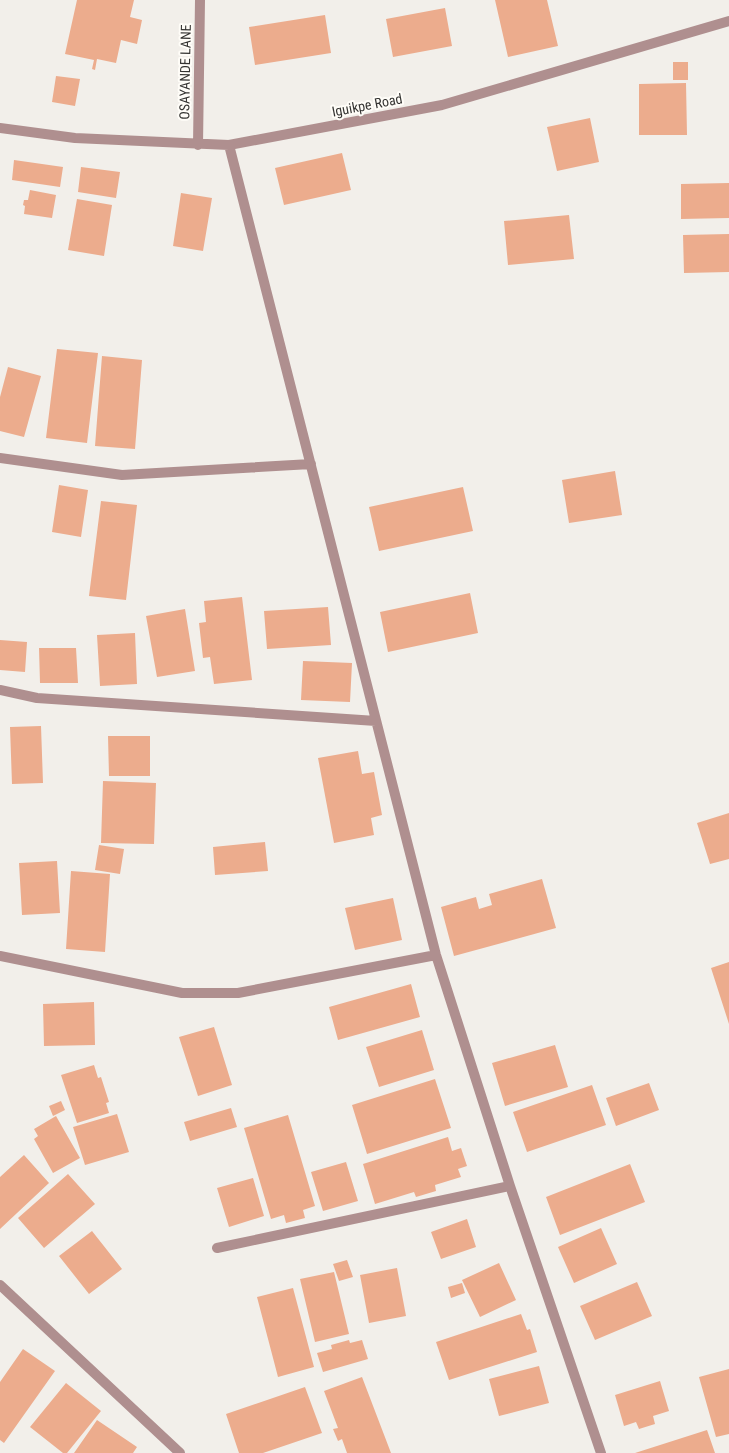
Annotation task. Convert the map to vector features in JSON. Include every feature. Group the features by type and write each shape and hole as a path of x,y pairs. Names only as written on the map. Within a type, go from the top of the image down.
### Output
{"street":[{"name":"OSAYANDE LANE","path":"198,145 200,0"},
{"name":"Iguikpe Road","path":"0,128 76,138 229,146 442,105 729,21"},
{"path":"229,146 436,955 510,1186 601,1453"},
{"path":"0,458 122,475 311,464"},
{"path":"0,690 37,698 376,721"},
{"path":"0,956 182,993 238,993 436,955"},
{"path":"217,1248 510,1186"},
{"path":"0,1285 180,1453"}],"building":[{"path":"77,0 134,0 130,17 142,20 137,44 121,40 116,63 97,59 95,70 92,69 94,60 65,54"},
{"path":"495,0 547,0 558,46 508,57"},
{"path":"445,8 452,46 393,57 386,19"},
{"path":"325,15 331,53 255,65 249,27"},
{"path":"673,62 688,62 688,80 673,80"},
{"path":"56,76 80,79 75,106 52,102"},
{"path":"686,83 687,135 639,135 639,84"},
{"path":"590,118 599,162 557,171 547,127"},
{"path":"342,153 351,190 284,205 275,168"},
{"path":"14,160 63,167 60,187 12,180"},
{"path":"81,167 120,172 116,198 78,192"},
{"path":"729,183 729,218 681,219 681,184"},
{"path":"30,190 56,195 52,218 24,214 24,200 28,200"},
{"path":"181,193 212,198 203,251 173,246"},
{"path":"77,199 112,205 104,256 68,250"},
{"path":"569,215 574,259 508,265 504,221"},
{"path":"729,234 729,272 684,273 683,235"},
{"path":"57,349 98,353 87,443 46,438"},
{"path":"102,356 142,360 135,449 95,446"},
{"path":"8,367 41,376 24,437 0,431 0,397"},
{"path":"615,471 622,515 569,523 562,480"},
{"path":"59,485 88,490 81,537 52,532"},
{"path":"463,487 473,531 379,551 369,507"},
{"path":"101,501 137,505 126,600 89,596"},
{"path":"470,593 478,633 388,652 380,612"},
{"path":"242,597 252,680 214,684 210,657 203,658 199,623 206,622 204,601"},
{"path":"328,607 331,645 267,649 264,611"},
{"path":"185,609 195,671 157,677 146,616"},
{"path":"135,633 137,684 100,686 97,635"},
{"path":"0,640 27,642 25,672 0,670"},
{"path":"39,648 76,648 78,683 40,683"},
{"path":"303,661 352,663 350,702 301,700"},
{"path":"41,726 43,783 12,784 10,727"},
{"path":"108,736 150,736 150,776 109,776"},
{"path":"358,751 362,774 374,772 382,815 371,818 374,835 334,843 318,758"},
{"path":"103,781 156,783 154,844 101,843"},
{"path":"729,813 729,859 710,864 697,823"},
{"path":"265,842 268,871 215,875 213,847"},
{"path":"99,845 124,849 120,874 95,870"},
{"path":"57,861 60,913 22,915 19,863"},
{"path":"71,871 110,874 105,952 66,949"},
{"path":"542,879 556,928 454,956 441,907 476,897 479,909 492,905 489,894"},
{"path":"393,898 402,940 355,950 345,908"},
{"path":"729,962 729,1024 711,968"},
{"path":"411,984 420,1017 338,1040 329,1007"},
{"path":"94,1002 95,1045 44,1046 43,1004"},
{"path":"214,1027 232,1085 198,1096 179,1037"},
{"path":"422,1030 434,1070 379,1087 366,1047"},
{"path":"555,1045 568,1087 505,1106 492,1063"},
{"path":"94,1065 98,1078 101,1077 109,1102 106,1103 109,1113 77,1123 61,1075"},
{"path":"435,1079 451,1128 367,1154 352,1105"},
{"path":"649,1083 659,1110 616,1126 606,1098"},
{"path":"592,1085 606,1125 527,1152 513,1112"},
{"path":"61,1101 65,1110 53,1116 49,1106"},
{"path":"231,1108 237,1127 190,1141 184,1122"},
{"path":"117,1114 129,1152 85,1165 73,1127"},
{"path":"288,1115 315,1206 303,1210 305,1218 286,1223 284,1215 271,1219 244,1128"},
{"path":"56,1116 80,1158 53,1173 34,1139 38,1136 34,1129"},
{"path":"448,1137 452,1151 461,1148 467,1166 458,1169 461,1177 435,1185 436,1191 416,1197 414,1192 375,1204 363,1164"},
{"path":"24,1155 49,1183 0,1229 0,1177"},
{"path":"346,1162 358,1201 323,1211 311,1172"},
{"path":"630,1164 645,1202 560,1235 546,1197"},
{"path":"68,1174 95,1204 44,1248 18,1218"},
{"path":"253,1178 264,1216 229,1227 217,1188"},
{"path":"467,1219 476,1247 441,1259 431,1232"},
{"path":"601,1228 617,1264 574,1283 558,1247"},
{"path":"92,1231 122,1269 89,1294 59,1256"},
{"path":"347,1260 353,1277 339,1281 333,1264"},
{"path":"499,1263 516,1300 480,1317 462,1280"},
{"path":"397,1268 406,1316 369,1323 360,1275"},
{"path":"334,1272 349,1334 315,1342 300,1279"},
{"path":"637,1282 652,1316 595,1340 580,1306"},
{"path":"462,1283 465,1293 451,1298 448,1287"},
{"path":"293,1288 314,1367 278,1377 257,1297"},
{"path":"521,1314 527,1330 530,1329 537,1352 449,1380 436,1342"},
{"path":"349,1340 350,1343 362,1340 368,1359 323,1372 317,1353 332,1349 331,1345"},
{"path":"23,1349 55,1371 4,1443 0,1440 0,1382"},
{"path":"539,1366 549,1403 499,1416 489,1379"},
{"path":"729,1369 729,1434 716,1437 699,1377"},
{"path":"362,1377 391,1453 347,1453 342,1439 338,1441 333,1429 338,1428 324,1391"},
{"path":"660,1381 669,1411 653,1416 655,1424 639,1429 636,1422 624,1426 615,1395"},
{"path":"66,1383 101,1411 67,1453 63,1453 30,1427"},
{"path":"305,1387 322,1433 263,1453 239,1453 226,1414"},
{"path":"97,1420 137,1447 133,1453 74,1453"},
{"path":"707,1430 715,1453 635,1453"}]}
